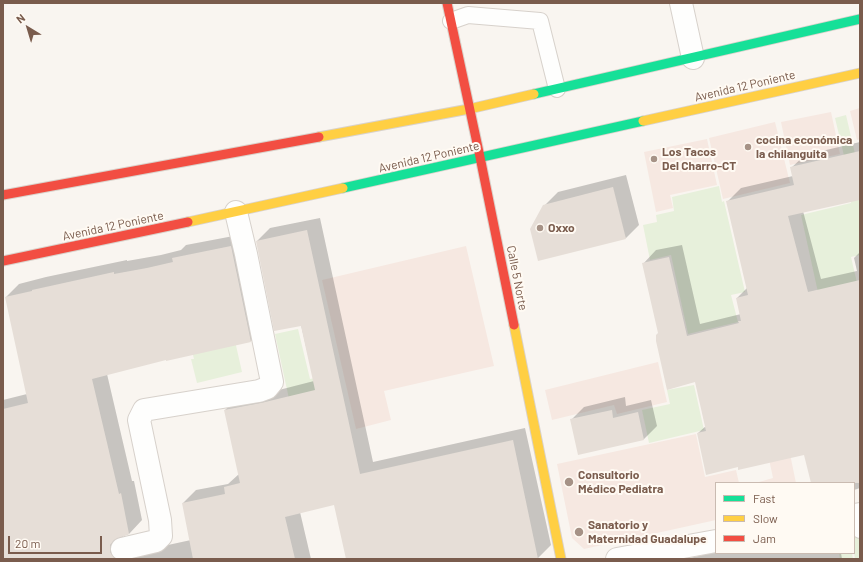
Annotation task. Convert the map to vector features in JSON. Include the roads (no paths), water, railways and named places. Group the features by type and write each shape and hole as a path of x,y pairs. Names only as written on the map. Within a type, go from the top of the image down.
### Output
{"main road":[{"name":"Calle 5 Norte","path":"447,3 561,559"},
{"path":"3,195 469,109 860,18"},
{"name":"Avenida 12 Poniente","path":"3,261 236,212 860,73"}],"street":[{"path":"681,3 693,58"},
{"path":"122,549 156,541 161,536 160,520 139,420 144,410 259,391 267,388 272,382 236,212"},
{"path":"617,559 715,541"}],"lane":[{"path":"451,21 468,15 540,21 557,89"}],"place":[{"name":"cocina económica la chilanguita","path":"748,147"},
{"name":"Los Tacos Del Charro-CT","path":"654,159"},
{"name":"Oxxo","path":"540,228"},
{"name":"Consultorio Médico Pediatra","path":"569,482"},
{"name":"Sanatorio y Maternidad Guadalupe","path":"579,532"}]}
